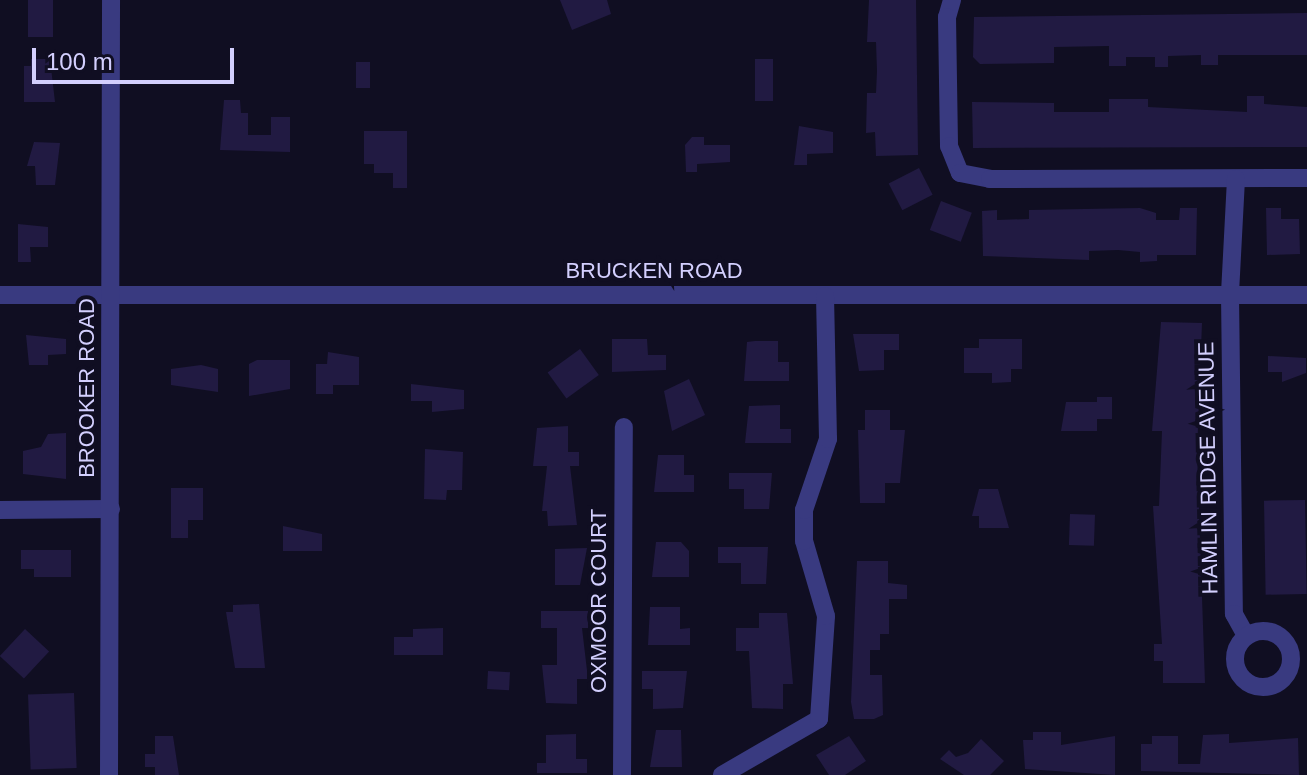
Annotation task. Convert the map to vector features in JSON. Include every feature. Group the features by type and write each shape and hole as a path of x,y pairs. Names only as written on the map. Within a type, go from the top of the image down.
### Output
{"street":[{"name":"BROOKER ROAD","path":"109,775 111,0"},
{"path":"952,0 947,17 949,146 960,173 990,179 1307,178"},
{"name":"HAMLIN RIDGE AVENUE","path":"1236,179 1230,295 1234,614 1246,636"},
{"name":"BRUCKEN ROAD","path":"0,295 1307,295"},
{"path":"722,775 819,719 826,616 804,541 804,510 828,439 825,296"},
{"name":"OXMOOR COURT","path":"622,775 624,427"},
{"path":"0,510 111,509"}],"building":[{"path":"28,0 53,0 53,37 28,37"},
{"path":"560,0 607,0 611,14 572,30"},
{"path":"869,0 916,0 918,155 876,156 875,132 866,133 867,93 876,93 877,71 876,42 867,42"},
{"path":"1307,13 1307,55 1218,55 1218,65 1201,65 1201,55 1168,56 1168,67 1155,67 1155,57 1126,57 1126,66 1109,66 1109,46 1054,47 1054,63 980,64 973,57 974,17"},
{"path":"31,59 50,59 55,102 24,102 24,66 31,66"},
{"path":"755,59 773,59 773,101 755,101"},
{"path":"356,62 370,62 370,88 356,88"},
{"path":"1247,96 1264,96 1264,104 1307,107 1307,147 973,148 972,102 1054,103 1054,112 1109,112 1109,99 1148,99 1148,107 1247,112"},
{"path":"224,100 240,100 241,113 248,113 248,135 271,135 271,117 290,117 290,152 220,150"},
{"path":"799,126 833,132 833,153 807,154 807,165 794,165"},
{"path":"364,131 407,131 407,188 393,188 393,173 374,173 374,164 364,164"},
{"path":"692,137 704,137 704,145 730,145 730,162 697,164 697,172 686,172 685,145"},
{"path":"34,142 60,143 55,185 36,185 35,166 27,166"},
{"path":"919,168 933,195 902,210 889,183"},
{"path":"941,201 972,213 961,242 930,230"},
{"path":"1140,208 1156,213 1156,220 1179,220 1180,208 1197,208 1196,255 1157,255 1157,261 1140,262 1140,252 1118,250 1089,251 1089,260 983,256 982,211 997,210 997,220 1029,219 1029,210"},
{"path":"1266,208 1281,208 1281,219 1299,219 1300,254 1267,255"},
{"path":"18,224 48,227 48,247 30,247 31,262 18,262"},
{"path":"1161,322 1202,323 1197,453 1205,683 1163,683 1163,661 1154,661 1154,644 1162,644 1153,506 1159,506 1162,431 1152,431"},
{"path":"853,334 899,334 899,350 884,350 884,370 859,371"},
{"path":"26,335 66,339 66,354 48,355 48,365 29,365"},
{"path":"612,339 647,339 648,355 666,355 666,370 612,372"},
{"path":"979,339 1022,339 1022,369 1011,369 1011,382 992,383 992,373 964,373 964,348 979,348"},
{"path":"778,341 778,362 789,362 789,381 744,381 747,342"},
{"path":"580,349 599,375 566,398 548,373"},
{"path":"328,352 359,357 359,385 333,385 333,394 316,394 316,364 327,364"},
{"path":"1268,356 1306,358 1306,373 1282,382 1282,372 1268,372"},
{"path":"257,360 290,360 290,389 249,396 249,364"},
{"path":"201,365 218,369 218,392 171,385 171,369"},
{"path":"689,379 705,415 672,431 664,391"},
{"path":"411,384 464,390 464,409 432,412 432,401 411,401"},
{"path":"1097,397 1112,397 1112,419 1097,419 1097,431 1061,431 1066,402 1097,402"},
{"path":"780,405 780,429 791,429 791,443 745,443 749,406"},
{"path":"865,410 890,410 890,430 905,430 900,483 885,483 885,503 860,503 858,430 865,430"},
{"path":"568,426 568,452 579,452 579,466 570,466 577,525 548,526 547,511 542,511 547,466 533,466 537,428"},
{"path":"66,433 66,479 23,474 23,451 41,447 48,434"},
{"path":"425,449 463,452 462,490 447,490 446,500 424,499"},
{"path":"658,455 684,455 684,475 694,475 694,492 654,492"},
{"path":"729,473 772,473 769,509 744,509 744,489 729,489"},
{"path":"171,488 203,488 203,520 188,520 188,538 171,538"},
{"path":"979,489 998,489 1009,528 979,528 979,516 972,516"},
{"path":"1305,500 1307,594 1266,595 1264,501"},
{"path":"1070,514 1095,515 1094,546 1069,545"},
{"path":"283,526 322,534 322,551 283,551"},
{"path":"656,542 681,542 689,551 689,577 652,577"},
{"path":"718,547 768,547 766,584 741,584 741,563 718,563"},
{"path":"587,548 580,585 555,585 555,549"},
{"path":"21,550 71,550 71,577 34,577 34,569 21,569"},
{"path":"857,561 888,561 888,583 907,585 907,599 889,599 889,634 880,634 880,650 870,650 870,675 882,675 883,715 874,719 854,719 851,702"},
{"path":"259,604 265,668 235,668 226,612 233,612 233,605"},
{"path":"650,607 680,607 680,629 690,628 690,645 648,645"},
{"path":"541,611 588,611 588,628 582,628 588,679 577,679 577,704 546,703 542,665 557,665 557,628 541,628"},
{"path":"759,613 787,613 793,684 783,684 783,709 752,708 749,651 736,651 736,628 759,628"},
{"path":"443,628 443,655 394,655 394,637 413,637 413,629"},
{"path":"25,629 49,652 24,679 0,656"},
{"path":"488,671 510,672 509,690 487,689"},
{"path":"642,671 687,671 683,708 653,709 653,689 642,689"},
{"path":"74,693 77,768 31,770 28,695"},
{"path":"656,730 681,730 682,767 650,767"},
{"path":"1033,732 1061,732 1061,745 1115,736 1115,775 1025,769 1023,740 1033,740"},
{"path":"576,734 576,759 587,759 587,773 537,773 537,763 546,763 546,735"},
{"path":"1229,734 1229,743 1298,738 1299,775 1141,771 1141,744 1152,744 1152,736 1178,736 1178,764 1200,764 1203,735"},
{"path":"155,736 173,736 179,775 155,775 155,767 145,767 145,754 155,754"},
{"path":"849,736 866,761 845,775 829,775 816,755"},
{"path":"981,739 1004,761 990,775 964,775 940,759 949,750 956,757 968,753"}]}
